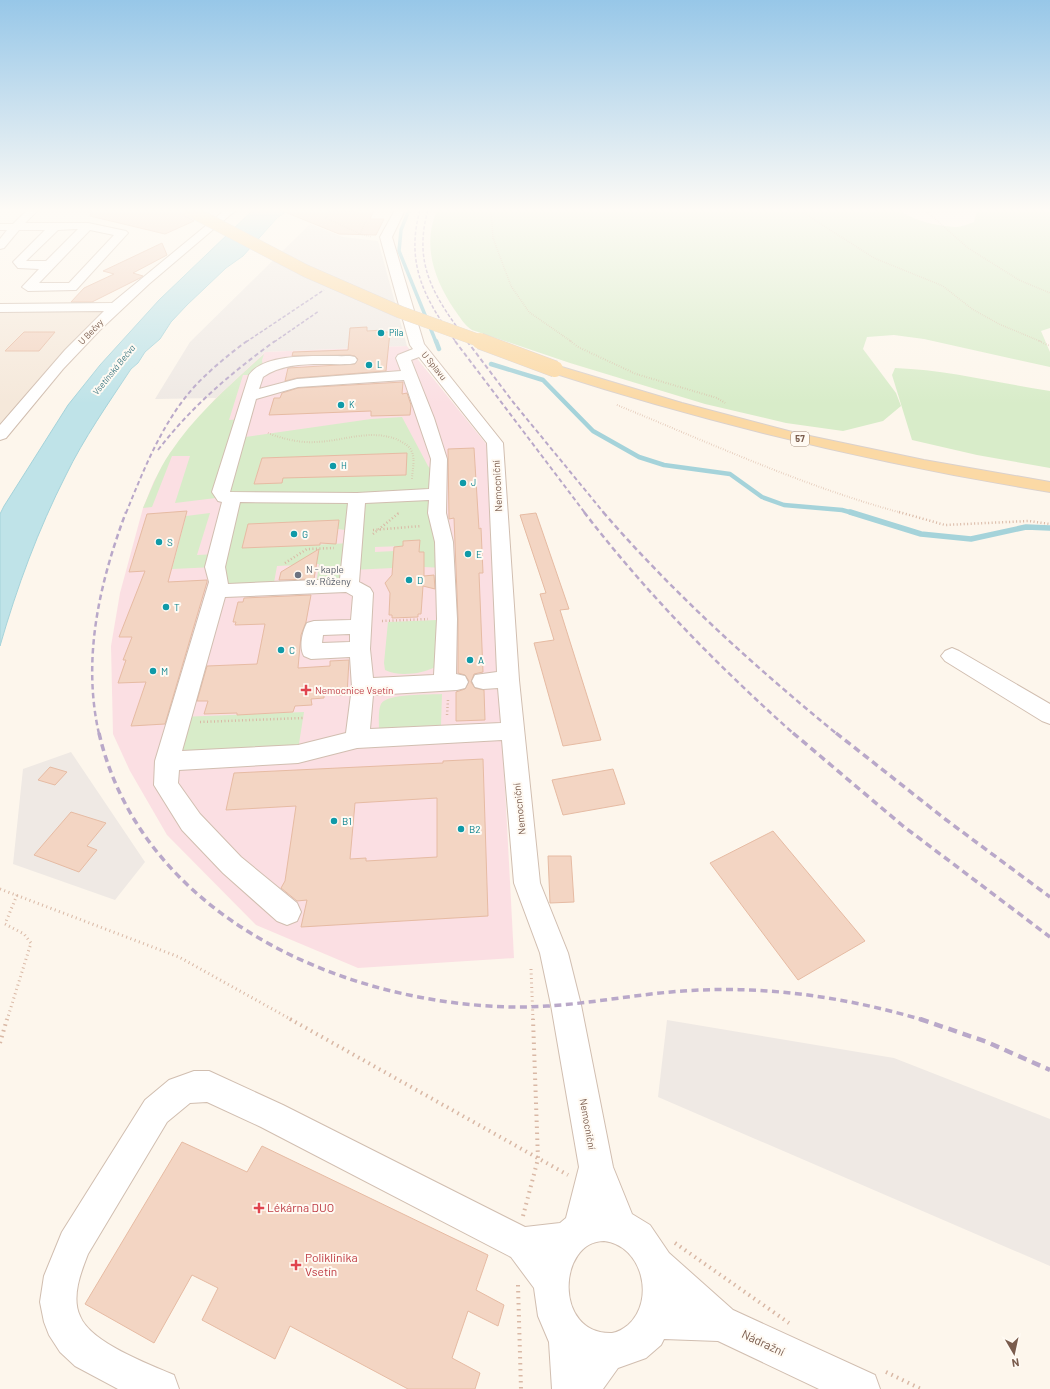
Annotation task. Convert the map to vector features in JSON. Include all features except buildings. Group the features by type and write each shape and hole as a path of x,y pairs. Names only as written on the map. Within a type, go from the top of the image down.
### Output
{"main road":[{"name":"57","path":"319,275 387,306 555,369 700,414 881,457 1050,487"}],"street":[{"path":"40,275 28,287 72,286 83,275"},
{"name":"U Bečvy","path":"0,435 44,383 117,306 154,275"},
{"name":"U Splavu","path":"397,275 417,345 495,443"},
{"path":"0,308 117,306"},
{"path":"363,687 450,688 444,542 437,513 439,459 426,418 403,358 421,351"},
{"path":"350,360 279,363 263,368 256,375 221,492 224,497 357,498 438,494"},
{"path":"249,396 297,383 409,375"},
{"name":"Nemocniční","path":"495,443 508,680 527,883 554,953 566,1005 593,1177 620,1226"},
{"path":"232,497 215,567 219,582 166,761 166,785 191,822 232,865 287,912"},
{"path":"349,584 357,498"},
{"path":"217,590 349,584 364,593 369,623 360,649 363,687 357,739"},
{"path":"360,649 311,651 314,628 369,623"},
{"path":"952,656 1050,715"},
{"path":"483,681 508,680"},
{"path":"166,761 298,754 357,739 512,730"},
{"path":"160,1389 106,1364 68,1335 60,1319 58,1309 59,1284 62,1272 74,1244 156,1111 178,1091 190,1087 200,1085 209,1087 265,1113 520,1243 551,1282"},
{"name":"Nemocniční","path":"574,1234 593,1177"},
{"path":"520,1243 574,1234 594,1223 607,1223 620,1226 639,1238 649,1250 666,1254 720,1323"},
{"path":"571,1389 565,1334 557,1318 552,1301 551,1282 553,1267 558,1252 574,1234"},
{"path":"565,1334 583,1350 603,1359 626,1356 636,1350 653,1332 658,1320 662,1302 661,1283 666,1254"},
{"name":"Nádražní","path":"658,1320 720,1323 861,1389"},
{"path":"579,1389 603,1359"}],"path":[{"path":"507,275 511,286 529,312 578,348 636,374 717,398"},
{"path":"915,275 943,286 972,309 998,324 1050,346"},
{"path":"1011,275 1019,280 1050,293"},
{"path":"616,404 796,477 893,511 945,525 1029,521 1050,524"},
{"path":"268,433 285,439 305,442 318,442 372,433 394,438 411,449 414,458 411,496 412,501 381,529 353,539"},
{"path":"285,563 307,549 353,539 381,529 441,525"},
{"path":"369,623 382,613 382,621"},
{"path":"369,623 382,621 447,619"},
{"path":"447,734 450,688"},
{"path":"178,723 303,718"},
{"path":"0,889 179,957 538,1160 593,1177"},
{"path":"0,1043 31,943 24,934 5,924 17,895"},
{"path":"521,1389 520,1243 538,1160 531,960"},
{"path":"666,1254 731,1282"}],"shaded area":[{"path":"258,275 387,275 407,346 265,352 216,398 155,399 190,342"},
{"path":"0,306 103,311 0,425"},
{"name":"Nemocnice Vsetín","path":"407,346 487,445 514,958 358,968 256,925 167,835 130,771 113,734 111,646 120,593 143,508 154,481 170,453 216,398 265,352"},
{"path":"71,752 145,862 115,900 13,864 23,769"},
{"path":"667,1020 894,1058 1050,1119 1050,1266 658,1097"}],"green space":[{"path":"436,275 1050,275 1050,328 1041,331 1050,352 1050,367 924,339 894,335 867,337 863,349 896,393 901,406 883,421 843,431 786,423 705,404 570,363 472,330 462,321 441,286"},
{"path":"264,354 262,360 263,368 256,375 243,375 229,420 242,419 238,438 371,419 402,417 428,466 435,474 444,568 424,567 419,552 420,540 403,541 403,546 375,547 375,552 395,551 393,568 351,570 349,585 316,586 319,564 277,566 273,588 217,591 215,567 172,569 186,516 210,513 197,555 218,554 224,497 175,503 190,456 172,456 152,507 143,508 162,466 180,439 214,400","holes":["407,453 254,483 262,458","338,520 338,529 353,531 352,543 242,548 249,524"]},
{"path":"895,368 934,371 1050,391 1050,468 977,455 912,440 892,375"},
{"path":"437,620 435,667 410,674 385,670 384,663 388,622"},
{"path":"442,694 441,725 379,729 379,709 385,700 400,696"},
{"path":"304,712 298,750 167,761 180,717"}],"water":[{"name":"Vsetínská Bečva","path":"185,275 219,275 171,322 160,339 145,352 138,363 131,369 88,434 73,461 37,538 21,580 0,646 0,514 68,405 100,365 159,300"}],"waterway":[{"path":"409,275 436,342"},
{"path":"436,341 439,349"},
{"path":"491,364 543,380 593,431 639,457 664,465 730,474 762,497 784,505 842,510 853,513"},
{"path":"850,512 921,534 971,539 1026,527 1050,528"}],"railway":[{"path":"420,275 427,296 435,311 456,342"},
{"path":"428,275 437,296 468,342"},
{"path":"246,342 324,290"},
{"path":"274,342 319,311"},
{"path":"126,513 155,447 172,416 194,387 226,357 247,341"},
{"path":"158,450 184,419 212,391 275,341"},
{"path":"455,341 585,513"},
{"path":"467,341 513,402 604,513"},
{"path":"99,734 94,706 92,678 96,622 108,567 126,512"},
{"path":"584,512 633,572 684,628 738,682 794,734"},
{"path":"603,512 686,600 775,682 837,734"},
{"path":"99,733 122,797 157,852 203,899 257,937 317,967 382,989 448,1002 513,1007 534,1007 683,991 774,991 835,999 923,1020"},
{"path":"793,733 903,826 1050,937"},
{"path":"836,733 945,819 1050,897"},
{"path":"923,1020 987,1042 1050,1070"}],"place":[{"name":"Pila","path":"381,333"},
{"name":"L","path":"369,365"},
{"name":"K","path":"341,405"},
{"name":"H","path":"333,466"},
{"name":"J","path":"463,483"},
{"name":"G","path":"294,534"},
{"name":"S","path":"159,542"},
{"name":"E","path":"468,554"},
{"name":"N - kaple sv. Růženy","path":"298,575"},
{"name":"D","path":"409,580"},
{"name":"T","path":"166,607"},
{"name":"C","path":"281,650"},
{"name":"A","path":"470,660"},
{"name":"M","path":"153,671"},
{"name":"Nemocnice Vsetín","path":"306,690"},
{"name":"B1","path":"334,821"},
{"name":"B2","path":"461,829"},
{"name":"Lékárna DUO","path":"259,1208"},
{"name":"Poliklinika Vsetín","path":"296,1265"}]}
